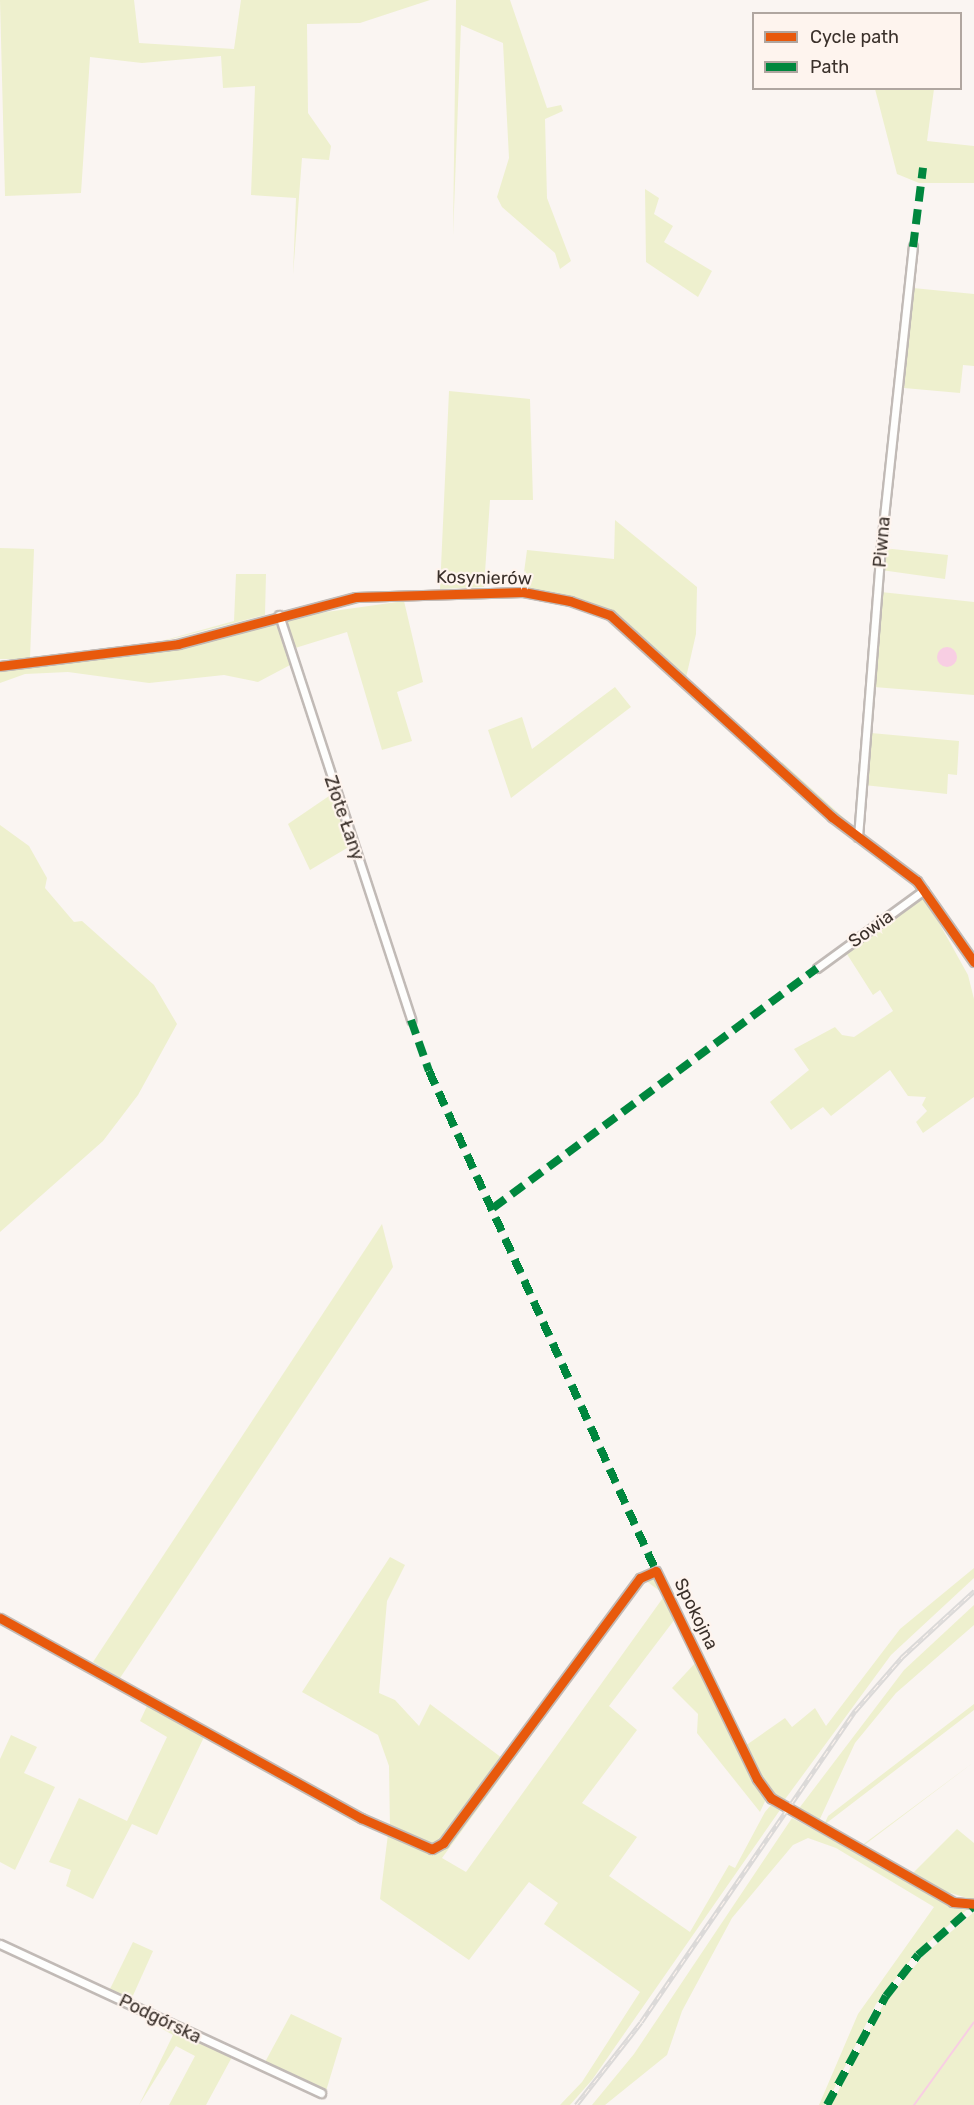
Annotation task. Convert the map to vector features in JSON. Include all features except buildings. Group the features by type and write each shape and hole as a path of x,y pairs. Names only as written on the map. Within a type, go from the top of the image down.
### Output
{"street":[{"name":"Piwna","path":"858,837 881,545 913,247"},
{"name":"Kosynierów","path":"0,666 178,644 279,615 356,597 523,592 610,615 858,837 924,890 974,962"},
{"name":"Złote Łany","path":"279,615 411,1020"},
{"name":"Sowia","path":"817,968 924,890"},
{"name":"Spokojna","path":"0,1618 388,1831 432,1849 443,1843 640,1578 656,1571 757,1779 771,1798 952,1902 974,1904"},
{"name":"Podgórska","path":"0,1944 321,2093"}],"green space":[{"path":"0,0 134,0 139,43 234,49 241,0 430,0 360,23 307,24 308,113 331,146 329,160 302,158 293,275 296,198 251,195 255,86 223,88 221,56 142,63 90,57 81,193 5,196"},
{"path":"456,0 510,0 547,108 561,105 563,111 545,119 547,198 571,261 560,269 555,253 502,207 497,197 509,158 503,43 461,25 453,236"},
{"path":"875,90 934,90 927,141 974,146 974,183 919,183 897,174"},
{"path":"645,189 659,198 654,214 673,226 664,242 712,271 698,297 646,262"},
{"path":"913,288 974,294 974,366 963,365 960,393 904,388"},
{"path":"449,391 530,399 533,500 490,500 484,587 440,589"},
{"path":"615,520 697,587 696,634 685,682 610,613 522,587 527,550 614,559"},
{"path":"0,548 34,549 30,659 0,659"},
{"path":"883,548 948,555 945,579 881,570"},
{"path":"236,574 266,574 265,615 140,647 234,621"},
{"path":"881,592 974,602 974,695 874,687"},
{"path":"404,601 423,682 397,692 412,741 382,750 347,632 292,649 284,618"},
{"path":"279,621 292,664 258,682 224,675 149,683 68,672 25,674 0,683 0,669 148,654"},
{"path":"615,687 631,707 511,798 488,730 522,717 532,749"},
{"path":"871,733 959,741 957,775 948,774 947,794 864,785"},
{"path":"782,762 855,828 856,833 779,767"},
{"path":"332,794 352,845 310,870 288,824"},
{"path":"0,825 29,846 47,878 45,888 74,922 82,921 154,985 177,1024 138,1095 103,1141 0,1232"},
{"path":"923,894 968,975 974,999 974,1097 923,1133 916,1122 927,1111 922,1105 926,1097 908,1096 890,1070 831,1116 823,1107 791,1130 770,1102 809,1070 794,1049 835,1027 842,1035 854,1037 893,1011 880,990 873,995 845,951"},
{"path":"382,1224 393,1267 120,1678 93,1662"},
{"path":"390,1557 405,1565 387,1601 379,1693 395,1700 419,1726 430,1704 502,1758 440,1842 429,1845 390,1828 389,1766 378,1735 302,1692"},
{"path":"974,1568 974,1578 891,1655 783,1802 772,1794 745,1746 785,1718 792,1727 815,1708 826,1726 900,1629"},
{"path":"651,1574 658,1578 767,1797 760,1812 697,1733 698,1714 672,1688 698,1660 675,1619 609,1706 637,1730 582,1803 637,1837 609,1876 690,1932 729,1865 735,1868 765,1812 771,1805 780,1810 592,2080 570,2105 560,2105 582,2082 640,1992 544,1924 558,1903 529,1882 469,1960 380,1899 388,1834 429,1851 443,1847 612,1625 442,1858 466,1872 665,1595 646,1581"},
{"path":"974,1605 974,1625 896,1693 855,1743 819,1821 861,1846 974,1762 863,1846 912,1874 957,1829 974,1843 974,1900 937,1889 797,1811 904,1670"},
{"path":"148,1704 205,1735 157,1835 132,1824 93,1899 66,1886 71,1870 49,1862 79,1798 127,1821 167,1737 140,1721"},
{"path":"974,1704 974,1710 824,1825 828,1816"},
{"path":"11,1735 37,1747 24,1773 55,1787 15,1870 0,1862 0,1759"},
{"path":"792,1818 951,1904 970,1907 915,1954 876,2004 826,2105 819,2105 858,2014 934,1907 836,1848 808,1838 793,1845 732,1918 682,2011 667,2055 605,2105 592,2105 634,2054"},
{"path":"974,1912 974,2105 831,2105 884,2003 924,1955"},
{"path":"133,1942 153,1951 131,2000 109,1991"},
{"path":"291,2014 342,2038 326,2091 264,2064"},
{"path":"156,2017 232,2057 206,2105 169,2105 195,2056 176,2046 139,2105 173,2035 152,2023"}],"shaded area":[{"path":"943,647 951,647 957,653 957,661 951,667 943,667 937,661 937,653"}],"waterway":[{"path":"914,2105 974,2022"}],"railway":[{"path":"576,2105 641,2022 855,1711 902,1657 974,1591"}],"marked path":[{"path":"913,247 923,168"},
{"path":"493,1208 817,968"},
{"path":"411,1020 429,1071 656,1571"},
{"path":"827,2105 886,1996 918,1955 974,1906"}],"cycle path":[{"path":"0,666 178,644 356,597 523,592 570,601 610,615 832,817 917,881 974,962"},
{"path":"0,1618 361,1818 432,1849 443,1843 640,1578 656,1571 757,1779 771,1798 953,1902 974,1904"}]}
